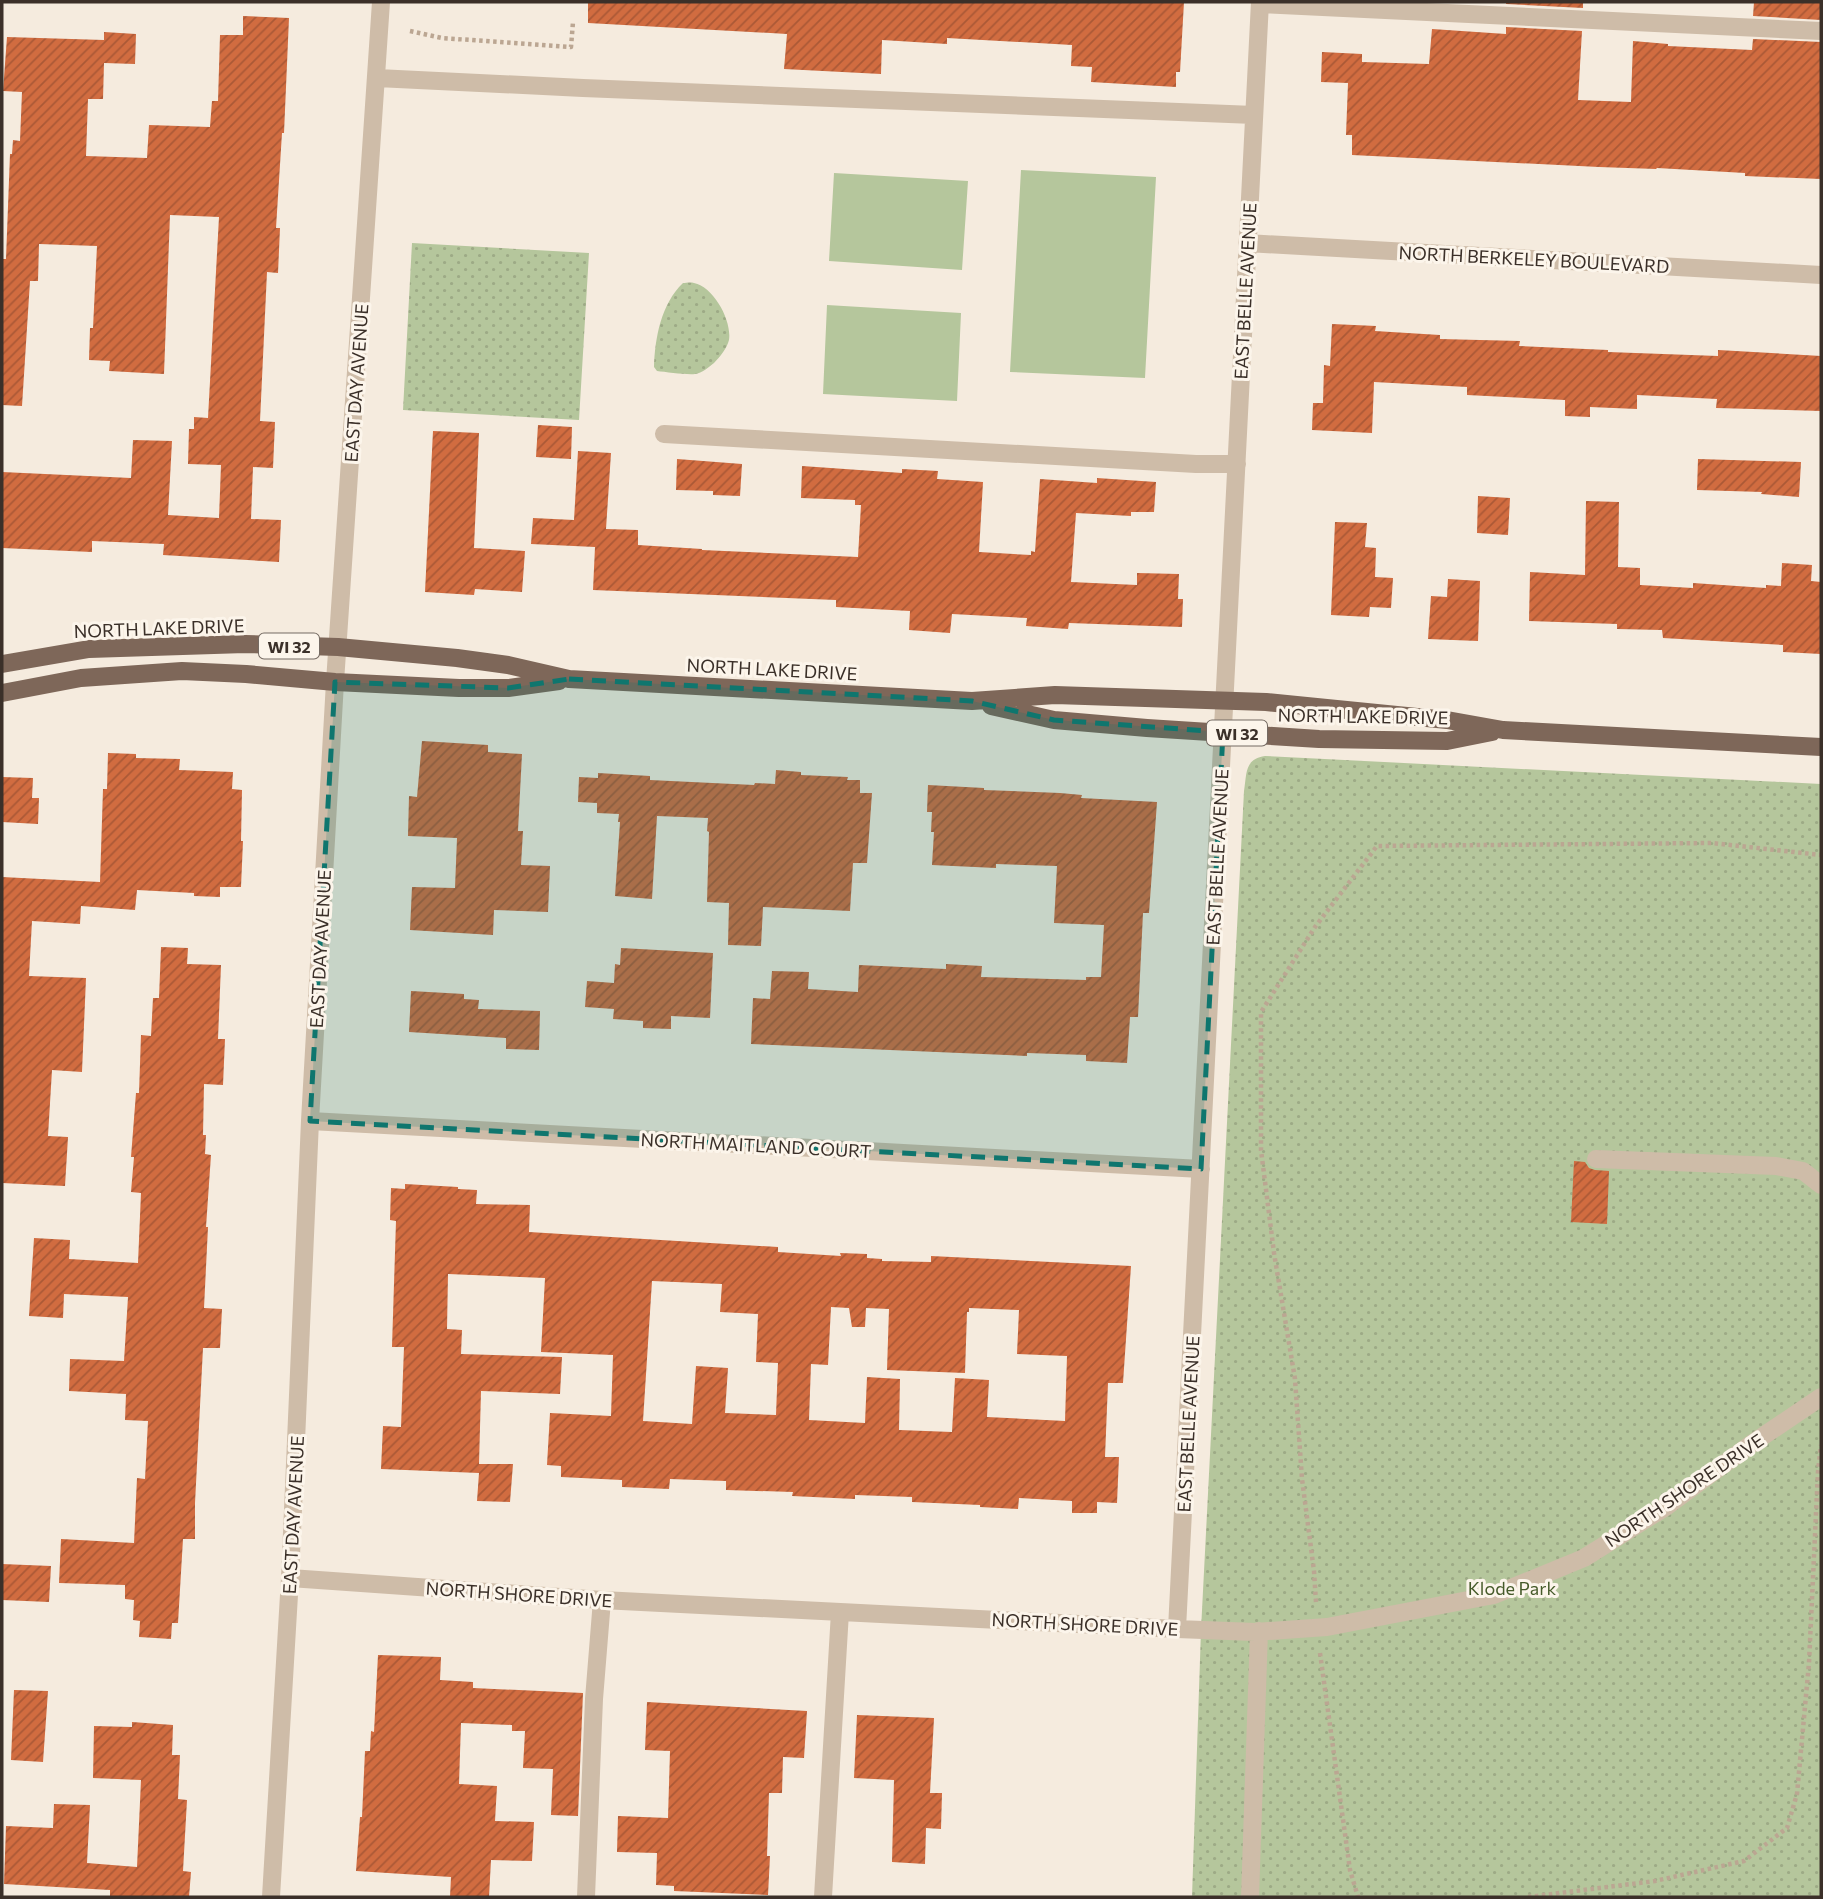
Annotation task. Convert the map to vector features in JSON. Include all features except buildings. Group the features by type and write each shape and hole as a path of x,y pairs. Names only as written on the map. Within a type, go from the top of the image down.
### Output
{"main road":[{"name":"NORTH LAKE DRIVE","path":"2,664 89,649 245,645 338,647 508,665 569,679 972,701 1055,695 1266,702 1447,720 1503,730 1821,747"},
{"name":"NORTH LAKE DRIVE","path":"2,693 81,678 182,671 446,688 508,688 569,679"},
{"name":"NORTH LAKE DRIVE","path":"972,701 1054,720 1320,739 1447,741 1503,730"}],"street":[{"name":"EAST DAY AVENUE","path":"271,1897 290,1578 310,1121 335,682 382,2"},
{"path":"1260,3 1821,31"},
{"name":"EAST BELLE AVENUE","path":"1177,1629 1260,3"},
{"path":"377,78 1254,115"},
{"name":"NORTH BERKELEY BOULEVARD","path":"1248,243 1821,275"},
{"path":"664,434 1237,464"},
{"name":"NORTH MAITLAND COURT","path":"310,1121 1201,1169"},
{"path":"1597,1159 1776,1166 1803,1171 1821,1185"},
{"name":"NORTH SHORE DRIVE","path":"290,1578 602,1600 1177,1629 1259,1631 1318,1628 1494,1595 1584,1558 1667,1506 1821,1397"},
{"path":"586,1897 594,1699 602,1600"},
{"path":"823,1897 840,1612"},
{"path":"1250,1897 1259,1631"}],"path":[{"path":"410,31 442,38 571,47 573,22"},
{"path":"1358,1897 1350,1870 1334,1768 1302,1479 1295,1379 1274,1253 1261,1150 1261,1012 1315,927 1377,846 1712,843 1821,855"},
{"path":"1528,1897 1655,1881 1744,1861 1787,1828 1797,1794 1809,1663 1821,1445"}],"highlighted area":[{"path":"569,679 972,701 1054,720 1223,732 1201,1169 310,1121 335,682 508,688"}],"green space":[{"path":"1021,170 1156,177 1145,378 1010,372"},
{"path":"834,173 968,181 962,270 829,261"},
{"path":"412,243 589,253 579,420 403,410"},
{"path":"683,283 694,283 708,291 720,306 728,324 729,340 725,349 714,363 695,374 657,371 654,367 664,311 675,291"},
{"path":"827,305 961,313 957,401 823,394"},
{"name":"Klode Park","path":"1265,756 1821,784 1821,1897 1192,1897 1201,1630 1244,791 1250,764 1253,760"}]}
